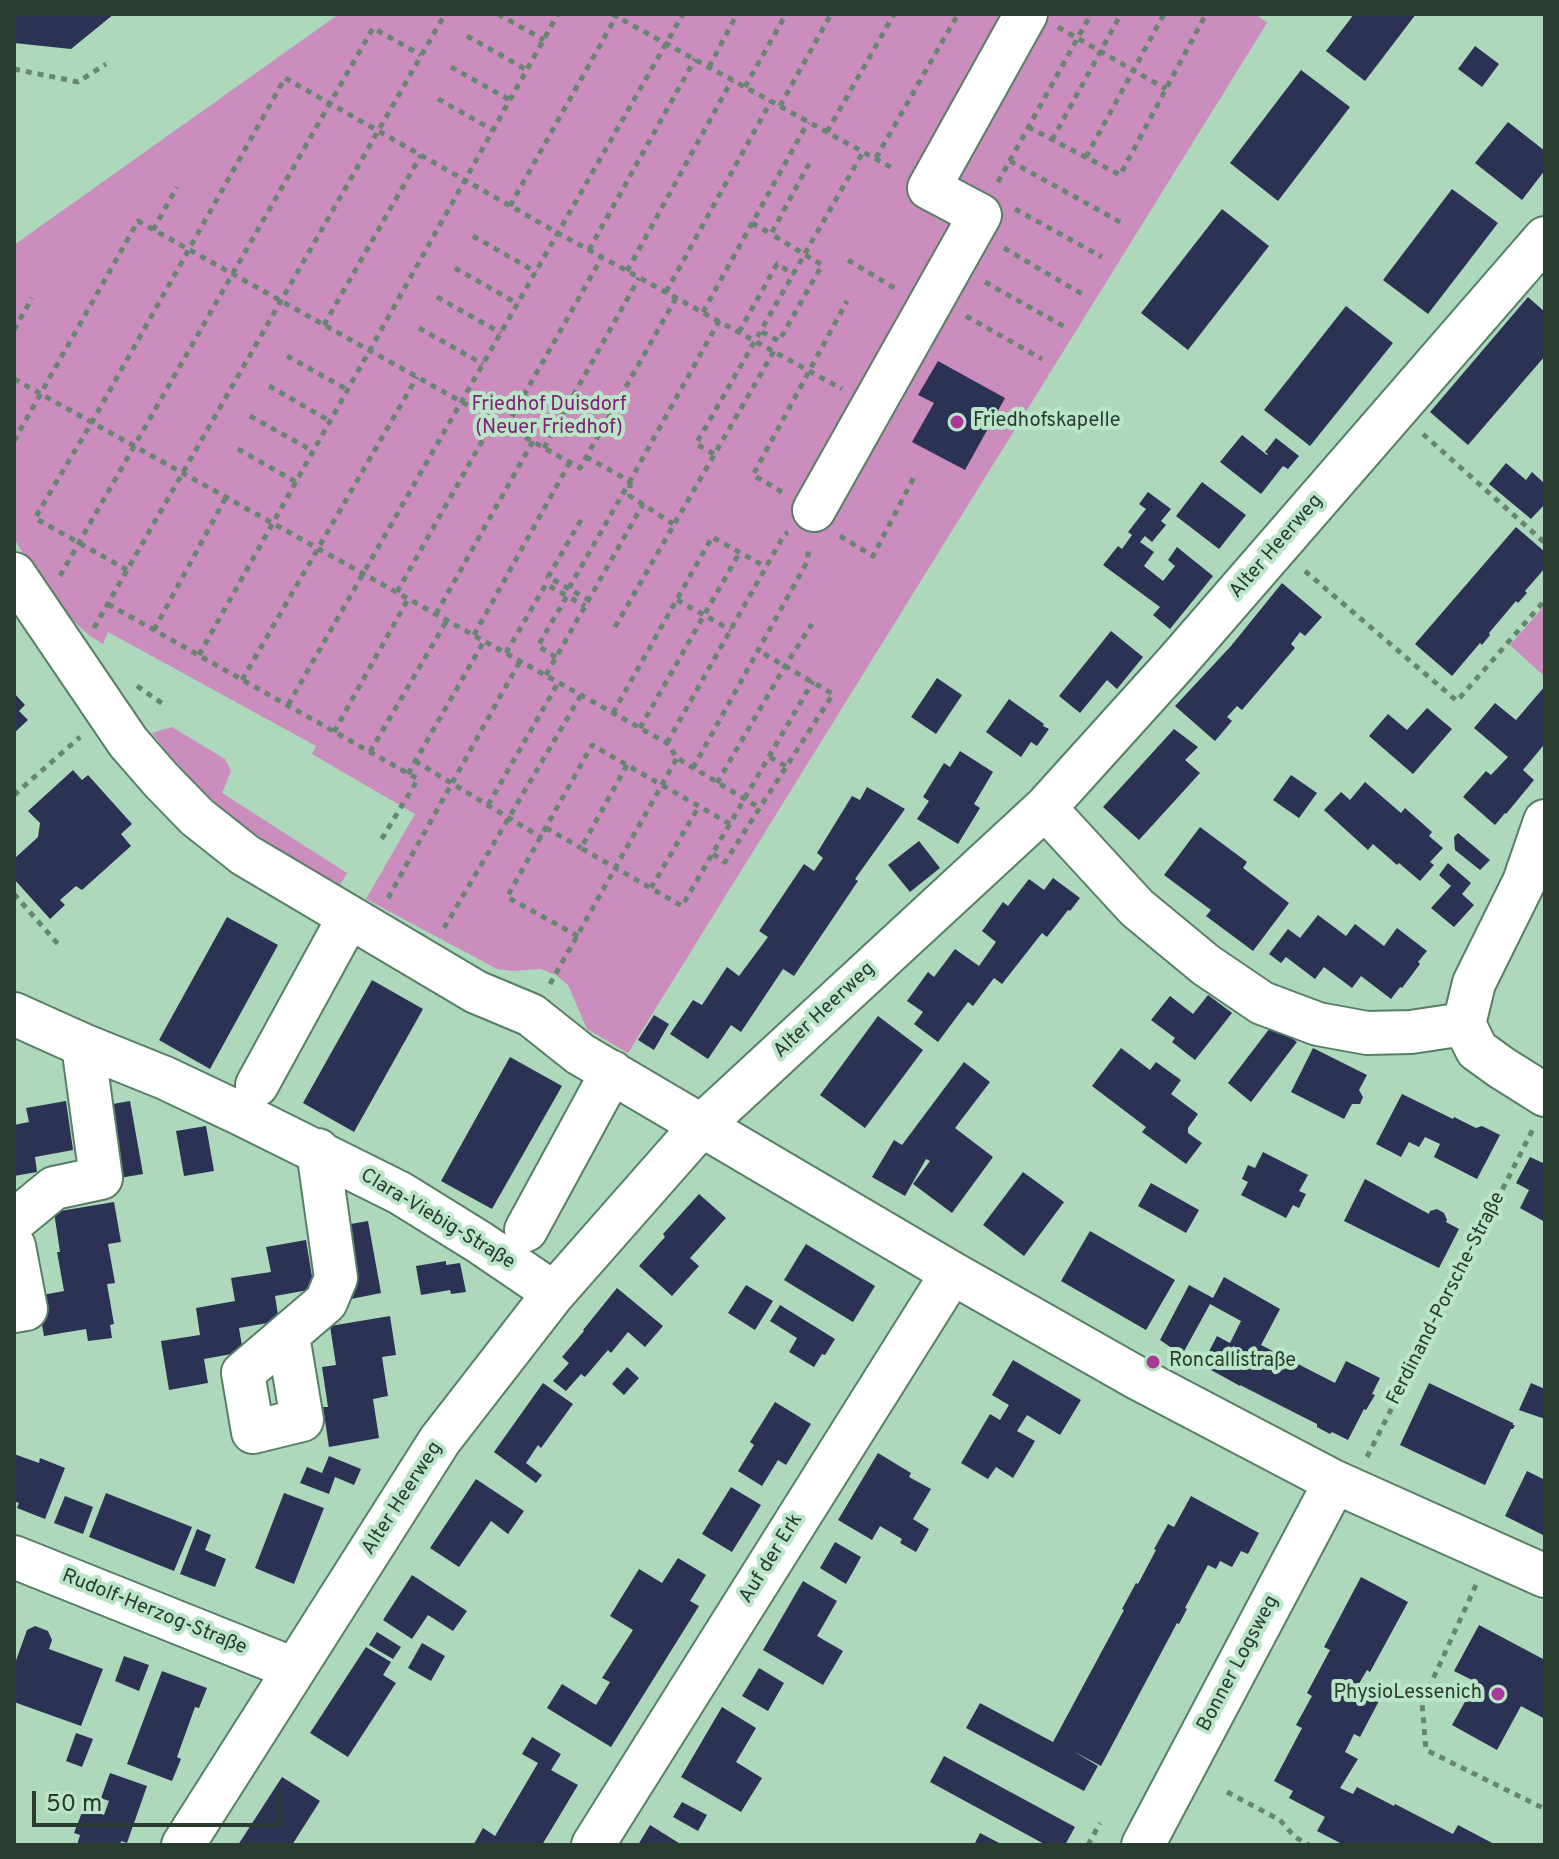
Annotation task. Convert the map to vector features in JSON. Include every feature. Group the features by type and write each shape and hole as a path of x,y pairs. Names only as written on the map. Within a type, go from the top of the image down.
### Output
{"street":[{"path":"814,510 959,252 929,188 1040,19"},
{"name":"Alter Heerweg","path":"183,1845 440,1440 554,1293 701,1126 1045,808 1545,238"},
{"path":"14,574 128,742 197,817 245,855 476,992 531,1015 580,1054 1139,1379 1335,1482 1545,1576"},
{"path":"1045,808 1137,908 1206,965 1262,1003 1318,1024 1367,1033 1411,1032 1464,1024"},
{"path":"1542,1107 1502,1068 1477,1050 1464,1024 1474,983 1524,882 1545,821"},
{"path":"257,1085 359,924"},
{"name":"Clara-Viebig-Straße","path":"20,1021 165,1078 318,1150 400,1193 554,1293"},
{"path":"14,1221 54,1188 101,1178 83,1045"},
{"path":"526,1230 612,1072"},
{"path":"288,1336 326,1302 336,1278 318,1150"},
{"path":"14,1246 26,1309 14,1311"},
{"name":"Auf der Erk","path":"593,1845 952,1273"},
{"name":"Bonner Logsweg","path":"1143,1845 1335,1482"},
{"name":"Rudolf-Herzog-Straße","path":"14,1557 294,1669"}],"path":[{"path":"74,663 445,14"},
{"path":"498,14 544,40"},
{"path":"199,655 558,14"},
{"path":"288,705 683,14"},
{"path":"709,67 737,14"},
{"path":"745,87 786,14"},
{"path":"780,106 831,14"},
{"path":"827,132 894,14"},
{"path":"876,158 958,14"},
{"path":"959,252 1091,14"},
{"path":"1052,140 1121,14"},
{"path":"1086,157 1164,14"},
{"path":"1028,127 1120,175 1206,14"},
{"path":"510,206 615,15 929,188"},
{"path":"1040,19 1166,89"},
{"path":"58,580 373,28 422,55"},
{"path":"467,36 527,70"},
{"path":"589,250 695,59"},
{"path":"14,69 78,82 106,64"},
{"path":"451,67 510,100"},
{"path":"127,570 35,518 285,78 872,406"},
{"path":"627,271 732,80"},
{"path":"438,99 493,130"},
{"path":"666,292 771,101"},
{"path":"703,312 808,122"},
{"path":"714,454 696,444 863,152"},
{"path":"324,325 421,155"},
{"path":"771,234 811,160"},
{"path":"1010,161 1122,223"},
{"path":"153,230 177,187"},
{"path":"14,441 138,221 580,468 676,298"},
{"path":"752,223 822,265 779,341 761,331"},
{"path":"473,236 536,272"},
{"path":"959,252 1082,294"},
{"path":"959,252 1065,327"},
{"path":"959,252 1042,359"},
{"path":"848,260 959,252 1102,257"},
{"path":"506,427 602,257"},
{"path":"739,332 777,264 794,274"},
{"path":"455,268 518,304"},
{"path":"544,448 639,277"},
{"path":"437,297 501,333"},
{"path":"14,330 32,298"},
{"path":"847,301 753,475 814,510 842,538 873,556 914,477"},
{"path":"569,588 719,321"},
{"path":"419,328 483,364"},
{"path":"615,627 774,351"},
{"path":"287,356 348,390"},
{"path":"242,680 417,377"},
{"path":"14,379 667,743 677,758 760,808"},
{"path":"269,386 330,421"},
{"path":"1396,410 1545,543"},
{"path":"250,416 313,451"},
{"path":"397,592 494,420"},
{"path":"436,614 533,441"},
{"path":"238,449 296,482"},
{"path":"586,457 630,481"},
{"path":"474,635 570,462"},
{"path":"630,481 630,496 673,524"},
{"path":"154,630 226,497"},
{"path":"546,675 643,504"},
{"path":"667,743 784,535 814,510"},
{"path":"693,768 807,562 814,510"},
{"path":"581,520 548,577 589,600"},
{"path":"613,713 712,537 766,567"},
{"path":"1277,547 1457,701 1545,600"},
{"path":"640,728 740,552"},
{"path":"506,653 546,584 585,606"},
{"path":"556,657 538,646 567,596"},
{"path":"334,732 408,599"},
{"path":"677,600 731,630"},
{"path":"108,604 418,779 381,840"},
{"path":"370,752 447,620"},
{"path":"717,783 812,624"},
{"path":"408,774 484,641"},
{"path":"713,854 725,862 833,694 759,651"},
{"path":"359,924 451,783 520,661"},
{"path":"546,828 682,906 813,681"},
{"path":"488,805 558,683"},
{"path":"444,928 581,695"},
{"path":"14,795 108,713"},
{"path":"578,936 507,897 592,745 730,824"},
{"path":"770,757 787,767"},
{"path":"556,975 677,758"},
{"path":"415,761 542,838"},
{"path":"581,848 627,765"},
{"path":"651,888 699,806"},
{"path":"14,894 58,944"},
{"name":"Ferdinand-Porsche-Straße","path":"1335,1482 1364,1463 1542,1107"},
{"path":"1491,1551 1422,1703 1426,1750 1545,1809"},
{"path":"1227,1792 1280,1820 1295,1837 1309,1845"},
{"path":"1088,1845 1100,1823"}],"green space":[{"name":"Friedhof Duisdorf (Neuer Friedhof)","path":"339,14 1256,14 1267,23 628,1053 587,1029 568,985 556,975 541,969 497,969 366,899 415,814 312,754 316,746 108,632 103,644 90,636 49,599 14,538 14,245"},
{"path":"1545,605 1545,677 1510,645"},
{"path":"172,727 225,759 231,771 222,793 347,873 340,885 259,837 206,795 152,733"}],"building":[{"path":"14,14 114,14 71,49 14,43"},
{"path":"1354,14 1416,14 1365,81 1326,51"},
{"path":"1475,46 1499,64 1482,87 1458,69"},
{"path":"1301,70 1350,107 1278,201 1230,163"},
{"path":"1508,122 1545,151 1545,170 1522,200 1475,163"},
{"path":"1452,189 1498,223 1428,314 1383,280"},
{"path":"1222,209 1269,246 1188,350 1141,313"},
{"path":"1528,297 1545,312 1545,356 1468,445 1430,412"},
{"path":"1346,306 1393,343 1310,446 1264,410"},
{"name":"Friedhofskapelle","path":"938,361 1005,398 965,470 912,442 934,403 918,395"},
{"path":"1242,435 1267,455 1265,452 1276,438 1299,456 1288,469 1283,466 1261,494 1220,462"},
{"path":"1506,463 1526,480 1532,472 1545,484 1545,504 1531,519 1489,484"},
{"path":"1202,482 1246,515 1219,549 1176,516"},
{"path":"1148,492 1171,509 1161,521 1166,525 1152,542 1145,536 1140,542 1154,552 1144,566 1163,581 1175,566 1168,560 1177,547 1213,576 1170,629 1153,615 1160,607 1103,565 1118,546 1122,549 1132,535 1128,532 1146,509 1139,504"},
{"path":"1516,527 1545,552 1545,568 1525,591 1527,593 1518,603 1516,601 1482,645 1480,643 1452,676 1415,644"},
{"path":"1282,583 1322,617 1305,636 1300,632 1291,644 1295,648 1242,710 1237,706 1227,717 1232,721 1215,741 1175,706 1231,646"},
{"path":"1111,631 1143,657 1117,689 1107,680 1080,713 1059,696"},
{"path":"937,678 962,695 936,734 911,717"},
{"path":"1545,686 1545,747 1523,770 1534,780 1495,825 1463,797 1486,771 1491,775 1508,757 1474,728 1495,703 1516,720"},
{"path":"14,693 25,705 19,711 28,720 14,733"},
{"path":"1009,699 1049,729 1037,746 1031,742 1021,757 986,732"},
{"path":"1427,708 1452,729 1413,774 1369,736 1388,714 1407,730"},
{"path":"1174,729 1198,747 1185,760 1200,773 1139,840 1103,807"},
{"path":"960,751 993,772 974,804 980,808 958,844 917,819 929,801 923,797 944,763 950,767"},
{"path":"73,770 82,780 88,775 132,824 121,834 131,846 82,890 76,886 60,900 65,905 50,919 14,879 14,859 38,837 40,823 28,811"},
{"path":"1291,775 1317,793 1299,818 1273,800"},
{"path":"1365,782 1401,813 1405,808 1432,832 1429,836 1443,848 1430,862 1434,865 1420,881 1373,844 1368,850 1324,810 1341,792 1350,800"},
{"path":"867,787 905,809 855,879 858,881 794,976 783,969 741,1032 731,1025 708,1059 670,1034 693,1000 702,1005 727,967 739,976 768,937 759,931 804,864 814,871 823,858 817,853 852,796 860,800"},
{"path":"1200,827 1247,862 1243,868 1289,903 1253,951 1206,916 1211,910 1164,875"},
{"path":"1458,833 1490,860 1480,870 1455,850 1454,837"},
{"path":"919,841 940,868 910,892 888,865"},
{"path":"1448,863 1471,883 1462,894 1474,905 1454,927 1431,908 1451,886 1439,875"},
{"path":"1053,878 1080,898 1047,937 1042,933 1002,984 994,978 973,1006 968,1002 938,1042 914,1024 923,1012 907,1001 928,972 934,977 955,949 979,966 996,942 982,931 1003,902 1008,906 1029,879 1044,890"},
{"path":"1318,915 1346,936 1355,924 1384,946 1397,928 1427,951 1391,999 1361,976 1352,988 1324,967 1315,979 1286,957 1281,963 1269,954 1288,929 1300,938"},
{"path":"227,917 278,945 210,1069 159,1040"},
{"path":"372,980 423,1009 354,1132 303,1103"},
{"path":"1208,995 1232,1013 1195,1060 1172,1042 1175,1038 1151,1020 1170,996 1193,1014"},
{"path":"654,1015 669,1024 654,1050 638,1040"},
{"path":"878,1016 923,1050 865,1128 820,1095"},
{"path":"1273,1024 1297,1042 1251,1102 1228,1083"},
{"path":"1121,1048 1150,1070 1156,1062 1181,1080 1171,1094 1198,1114 1188,1133 1202,1143 1186,1164 1142,1132 1146,1127 1092,1086"},
{"path":"1313,1048 1367,1075 1359,1090 1363,1097 1360,1104 1352,1104 1344,1119 1291,1092"},
{"path":"510,1057 562,1086 492,1209 441,1181"},
{"path":"964,1062 990,1082 955,1128 993,1157 952,1213 913,1184 930,1161 926,1159 905,1196 872,1177 894,1140 902,1145"},
{"path":"1402,1094 1453,1119 1476,1128 1482,1126 1500,1135 1477,1179 1434,1157 1440,1144 1425,1137 1419,1147 1409,1142 1401,1157 1376,1144"},
{"path":"66,1101 73,1150 35,1157 37,1172 14,1176 14,1125 29,1122 26,1108"},
{"path":"130,1101 143,1174 114,1179 101,1106"},
{"path":"206,1126 214,1171 184,1176 176,1131"},
{"path":"1263,1152 1308,1175 1299,1191 1306,1194 1299,1208 1293,1205 1286,1218 1241,1195 1248,1182 1242,1179 1248,1165 1255,1168"},
{"path":"1530,1157 1543,1163 1545,1159 1545,1222 1520,1208 1529,1190 1516,1183"},
{"path":"1023,1172 1064,1202 1024,1256 983,1225"},
{"path":"1365,1179 1429,1214 1437,1209 1444,1213 1446,1222 1459,1229 1439,1268 1344,1221"},
{"path":"1151,1183 1199,1210 1186,1233 1138,1206"},
{"path":"699,1194 726,1218 690,1258 699,1266 672,1296 639,1266"},
{"path":"114,1202 121,1242 108,1244 115,1283 107,1284 114,1324 110,1325 112,1338 88,1341 86,1329 44,1336 37,1296 64,1291 54,1212"},
{"path":"368,1221 381,1293 351,1299 339,1226"},
{"path":"1090,1231 1175,1280 1146,1330 1061,1281"},
{"path":"306,1240 314,1289 275,1296 279,1321 239,1328 243,1352 204,1359 208,1383 169,1390 161,1341 200,1335 196,1308 235,1301 231,1278 271,1272 266,1247"},
{"path":"806,1244 875,1286 853,1322 784,1280"},
{"path":"446,1261 446,1265 460,1263 466,1292 451,1294 450,1290 421,1295 416,1266"},
{"path":"1224,1277 1280,1309 1261,1345 1335,1383 1346,1361 1380,1378 1372,1394 1375,1395 1348,1440 1332,1432 1330,1434 1317,1424 1202,1365 1217,1336 1230,1343 1241,1321 1210,1304 1182,1355 1160,1340 1189,1285 1213,1298"},
{"path":"746,1285 773,1301 755,1330 728,1313"},
{"path":"617,1288 663,1326 645,1347 628,1332 611,1353 608,1350 585,1377 581,1374 566,1391 553,1381 569,1363 562,1357"},
{"path":"780,1305 835,1339 814,1367 789,1352 797,1338 770,1321"},
{"path":"390,1316 396,1355 382,1357 388,1396 373,1399 379,1438 329,1447 323,1407 328,1407 322,1367 336,1365 330,1326"},
{"path":"1013,1360 1081,1400 1060,1435 1027,1415 1017,1431 1035,1441 1013,1478 996,1467 988,1479 961,1463 990,1414 1000,1420 1009,1405 992,1395"},
{"path":"627,1367 639,1378 624,1395 612,1384"},
{"path":"543,1383 573,1404 526,1463 542,1475 536,1483 494,1452"},
{"path":"1429,1383 1515,1425 1485,1485 1400,1445"},
{"path":"1531,1383 1545,1389 1545,1419 1519,1410"},
{"path":"775,1402 811,1424 786,1465 778,1460 762,1486 738,1471 754,1445 750,1442"},
{"path":"878,1453 911,1473 909,1477 931,1489 913,1519 929,1529 916,1552 880,1526 872,1540 838,1520"},
{"path":"14,1454 39,1463 40,1458 65,1468 45,1519 17,1508 19,1503 14,1501"},
{"path":"329,1456 361,1469 354,1485 335,1477 329,1494 300,1483 307,1467 322,1473"},
{"path":"1527,1471 1545,1480 1545,1536 1505,1516"},
{"path":"476,1479 524,1511 508,1534 491,1521 459,1567 430,1548"},
{"path":"731,1487 761,1505 732,1552 702,1534"},
{"path":"106,1493 192,1527 174,1571 89,1537"},
{"path":"284,1493 324,1508 294,1584 255,1568"},
{"path":"65,1496 93,1507 83,1534 54,1523"},
{"path":"1191,1496 1259,1533 1248,1554 1241,1551 1232,1567 1220,1561 1216,1569 1208,1565 1101,1766 1073,1751 1098,1766 1084,1791 966,1728 980,1703 1053,1742 1168,1524 1174,1527"},
{"path":"197,1529 211,1535 205,1550 226,1559 215,1587 180,1574"},
{"path":"835,1542 861,1557 846,1584 820,1568"},
{"path":"678,1558 706,1575 690,1601 699,1606 611,1747 547,1708 562,1684 596,1705 610,1682 602,1678 633,1630 610,1616 639,1569 662,1583"},
{"path":"412,1575 467,1611 453,1631 428,1615 412,1639 383,1620"},
{"path":"1361,1577 1408,1602 1370,1672 1367,1670 1357,1687 1380,1699 1360,1737 1354,1734 1345,1752 1358,1759 1340,1788 1353,1794 1357,1787 1453,1834 1458,1825 1496,1845 1344,1845 1317,1831 1325,1817 1289,1798 1293,1791 1274,1781 1302,1728 1296,1725 1312,1696 1307,1693 1330,1650 1324,1647"},
{"path":"803,1581 837,1601 817,1636 843,1651 823,1685 763,1650"},
{"name":"PhysioLessenich","path":"1479,1625 1545,1660 1545,1719 1521,1706 1497,1750 1452,1725 1476,1682 1454,1671"},
{"path":"35,1626 48,1631 52,1640 49,1649 103,1669 81,1726 14,1702 14,1666 27,1630"},
{"path":"377,1632 401,1647 393,1659 369,1645"},
{"path":"422,1643 445,1656 431,1681 408,1668"},
{"path":"366,1647 391,1662 383,1675 396,1683 348,1757 310,1733"},
{"path":"124,1656 149,1665 139,1691 115,1681"},
{"path":"759,1668 784,1683 768,1711 742,1696"},
{"path":"162,1671 207,1688 199,1708 195,1707 172,1781 127,1764"},
{"path":"722,1707 756,1728 736,1762 762,1778 741,1812 681,1777"},
{"path":"76,1733 93,1739 82,1767 66,1761"},
{"path":"532,1737 561,1754 551,1770 578,1785 542,1845 474,1844 483,1828 495,1836 538,1763 522,1754"},
{"path":"944,1756 1075,1827 1065,1845 1046,1845 930,1782"},
{"path":"110,1773 147,1786 127,1843 77,1845 80,1835 74,1833 84,1807 104,1815 109,1801 101,1798"},
{"path":"282,1777 320,1801 292,1845 238,1845"},
{"path":"682,1802 707,1815 698,1831 673,1817"},
{"path":"650,1825 682,1845 638,1845"},
{"path":"980,1833 1003,1845 974,1845"}],"place":[{"name":"Friedhofskapelle","path":"957,422"},
{"name":"Roncallistraße","path":"1153,1362"},
{"name":"PhysioLessenich","path":"1498,1694"}]}
